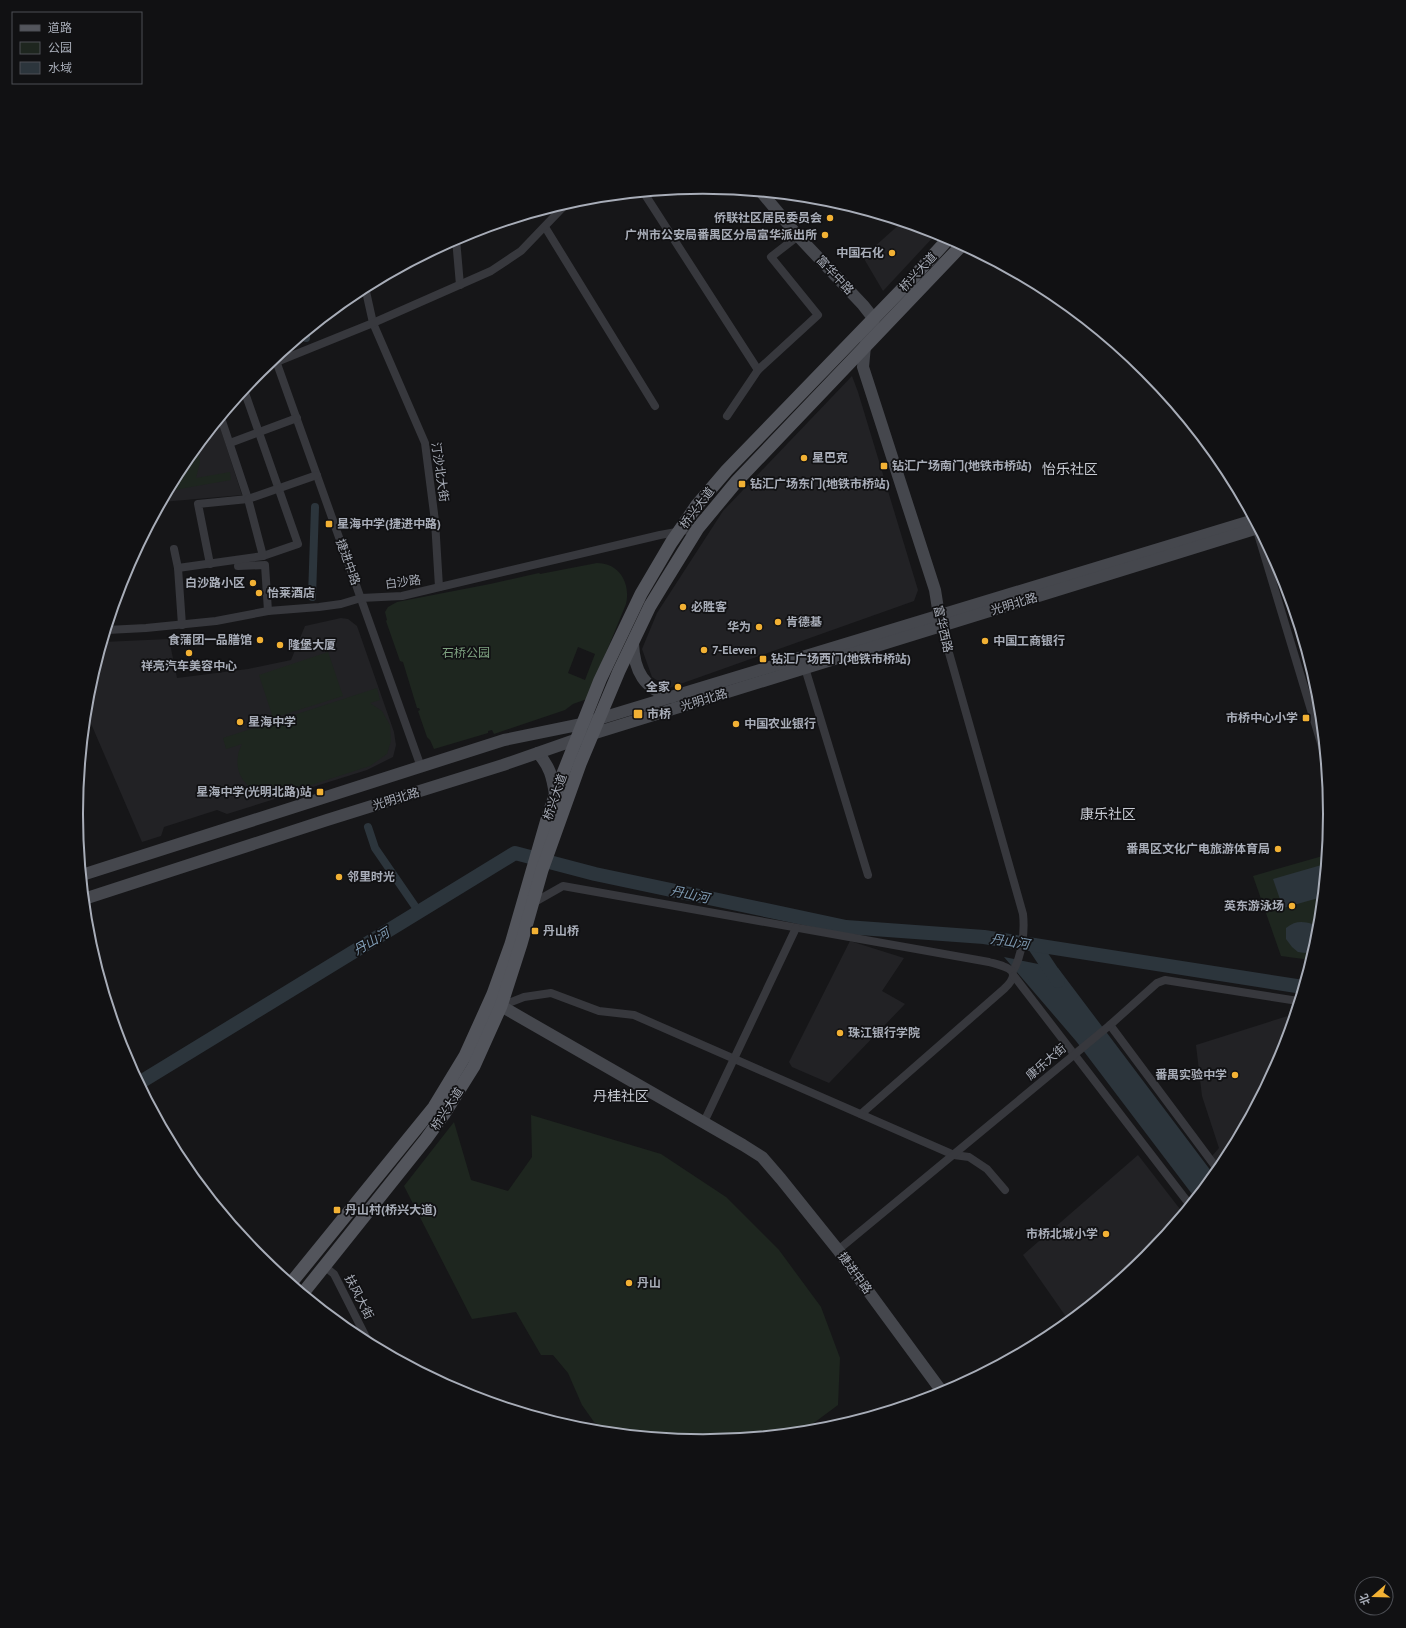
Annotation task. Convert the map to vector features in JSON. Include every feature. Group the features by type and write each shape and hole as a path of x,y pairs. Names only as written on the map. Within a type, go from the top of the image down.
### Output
{"main road":[{"name":"富华中路","path":"765,197 798,236 863,305 874,319"},
{"name":"桥兴大道","path":"545,844 555,794 600,680 641,594 679,531 707,493 727,470 874,319 944,243"},
{"name":"桥兴大道","path":"545,844 632,643 664,583 698,528 722,498 768,447 958,249"},
{"path":"865,346 874,319"},
{"name":"富华西路","path":"865,346 863,367 935,590 940,620"},
{"name":"光明北路","path":"86,874 504,740 582,724 940,620 1251,525"},
{"name":"光明北路","path":"88,898 592,734 804,668 940,620"},
{"path":"632,643 634,661 643,679 657,692 672,697"},
{"path":"526,735 534,754 547,763 552,777 555,794"},
{"path":"537,868 545,844"},
{"name":"桥兴大道","path":"305,1289 426,1139 444,1114 474,1066 501,1006 533,903 537,868"},
{"name":"桥兴大道","path":"294,1280 421,1123 450,1082 465,1056 493,994 537,868"},
{"name":"捷进中路","path":"501,1006 704,1122 762,1157 782,1179 838,1250 939,1387"}],"street":[{"path":"646,197 758,370"},
{"path":"285,356 373,323 492,271 521,251 559,211"},
{"path":"545,227 655,406"},
{"path":"727,416 758,370 818,316 771,257 798,236"},
{"path":"457,245 460,285"},
{"name":"汀沙北大街","path":"366,293 373,323 425,443 435,521 439,587"},
{"name":"捷进中路","path":"277,364 421,767"},
{"path":"178,568 263,556 298,544 246,396"},
{"path":"230,443 297,418"},
{"path":"223,423 248,499 263,556"},
{"path":"210,564 198,504 248,499 317,475"},
{"name":"白沙路","path":"111,630 182,625 216,621 268,610 326,606 341,604 361,598 402,596 679,531 698,528"},
{"path":"1261,545 1318,734"},
{"path":"174,549 178,568 182,625"},
{"path":"238,566 265,565 268,610"},
{"name":"富华西路","path":"861,1114 1012,982 1025,928 1023,914 940,620"},
{"path":"804,668 868,875"},
{"path":"533,903 563,886 989,962 1007,967 1077,1052 1187,1201"},
{"path":"704,1122 796,928"},
{"name":"康乐大街","path":"838,1250 1110,1025 1157,983 1165,980 1294,1000"},
{"path":"501,1006 524,997 551,993 599,1011 634,1015 954,1155 969,1157 987,1169 1005,1190"},
{"path":"1110,1025 1214,1165"},
{"name":"扶风大街","path":"324,1266 334,1274 364,1333"}],"shaded area":[{"path":"898,226 932,238 883,291 863,257"},
{"path":"852,376 918,590 914,601 669,688 652,677 642,649 657,613 723,511"},
{"path":"220,426 242,495 168,502 187,470"},
{"name":"星海中学","path":"341,618 348,619 357,626 394,732 396,745 393,757 367,770 227,814 217,810 164,827 161,836 142,842 90,721 95,693 108,642 169,639 177,678 248,669 291,660 305,626"},
{"name":"珠江银行学院","path":"850,941 904,958 882,991 905,1004 829,1083 792,1067 789,1062"},
{"name":"番禺实验中学","path":"1289,1016 1276,1051 1259,1088 1240,1124 1216,1162 1212,1156 1219,1148 1202,1096 1196,1045"},
{"name":"市桥北城小学","path":"1138,1155 1180,1209 1169,1223 1112,1280 1066,1316 1023,1255"}],"green space":[{"path":"199,454 200,462 196,478 230,472 231,480 175,490"},
{"name":"石桥公园","path":"597,563 612,566 622,576 625,582 627,589 626,604 587,699 573,704 565,710 494,734 492,730 488,731 488,733 434,749 427,737 418,711 420,710 417,708 403,662 400,661 386,621 385,612 388,607 397,602","holes":["578,647 595,654 585,680 568,673"]},
{"path":"328,652 343,696 273,718 259,675"},
{"path":"377,688 380,700 370,703 382,711 390,725 391,741 387,754 370,766 271,798 251,788 242,778 237,764 238,753 242,744 226,749 223,738"},
{"name":"英东游泳场","path":"1322,856 1318,895 1305,959 1281,956 1253,876"},
{"path":"531,1115 661,1154 726,1197 779,1250 821,1307 840,1358 838,1405 812,1424 784,1429 744,1433 662,1433 622,1429 598,1425 594,1422 582,1405 568,1373 553,1355 541,1355 516,1312 472,1319 404,1186 454,1122 471,1180 508,1191 532,1157"}],"water":[{"path":"1321,865 1317,898 1283,908 1273,879"},
{"path":"1299,922 1312,924 1307,952 1298,952 1286,939 1286,928"},
{"path":"1004,957 1058,968 1210,1170 1192,1194 1076,1041"}],"waterway":[{"path":"312,597 315,507"},
{"path":"368,827 375,848 419,912"},
{"name":"丹山河","path":"143,1080 515,853 595,874 846,927 984,937 1298,986"},
{"path":"1034,945 1058,981"}],"place":[{"name":"侨联社区居民委员会","path":"830,218"},
{"name":"广州市公安局番禺区分局富华派出所","path":"825,235"},
{"name":"中国石化","path":"892,253"},
{"name":"星巴克","path":"804,458"},
{"name":"钻汇广场南门(地铁市桥站)","path":"884,466"},
{"name":"钻汇广场东门(地铁市桥站)","path":"742,484"},
{"name":"星海中学(捷进中路)","path":"329,524"},
{"name":"白沙路小区","path":"253,583"},
{"name":"怡莱酒店","path":"259,593"},
{"name":"必胜客","path":"683,607"},
{"name":"肯德基","path":"778,622"},
{"name":"华为","path":"759,627"},
{"name":"食蒲团一品膳馆","path":"260,640"},
{"name":"中国工商银行","path":"985,641"},
{"name":"隆堡大厦","path":"280,645"},
{"name":"7-Eleven","path":"704,650"},
{"name":"祥亮汽车美容中心","path":"189,653"},
{"name":"钻汇广场西门(地铁市桥站)","path":"763,659"},
{"name":"全家","path":"678,687"},
{"name":"市桥","path":"638,714"},
{"name":"市桥中心小学","path":"1306,718"},
{"name":"星海中学","path":"240,722"},
{"name":"中国农业银行","path":"736,724"},
{"name":"星海中学(光明北路)站","path":"320,792"},
{"name":"番禺区文化广电旅游体育局","path":"1278,849"},
{"name":"邻里时光","path":"339,877"},
{"name":"英东游泳场","path":"1292,906"},
{"name":"丹山桥","path":"535,931"},
{"name":"珠江银行学院","path":"840,1033"},
{"name":"番禺实验中学","path":"1235,1075"},
{"name":"丹山村(桥兴大道)","path":"337,1210"},
{"name":"市桥北城小学","path":"1106,1234"},
{"name":"丹山","path":"629,1283"}],"district":[{"name":"怡乐社区","path":"1070,469"},
{"name":"康乐社区","path":"1108,814"},
{"name":"丹桂社区","path":"621,1096"}]}
